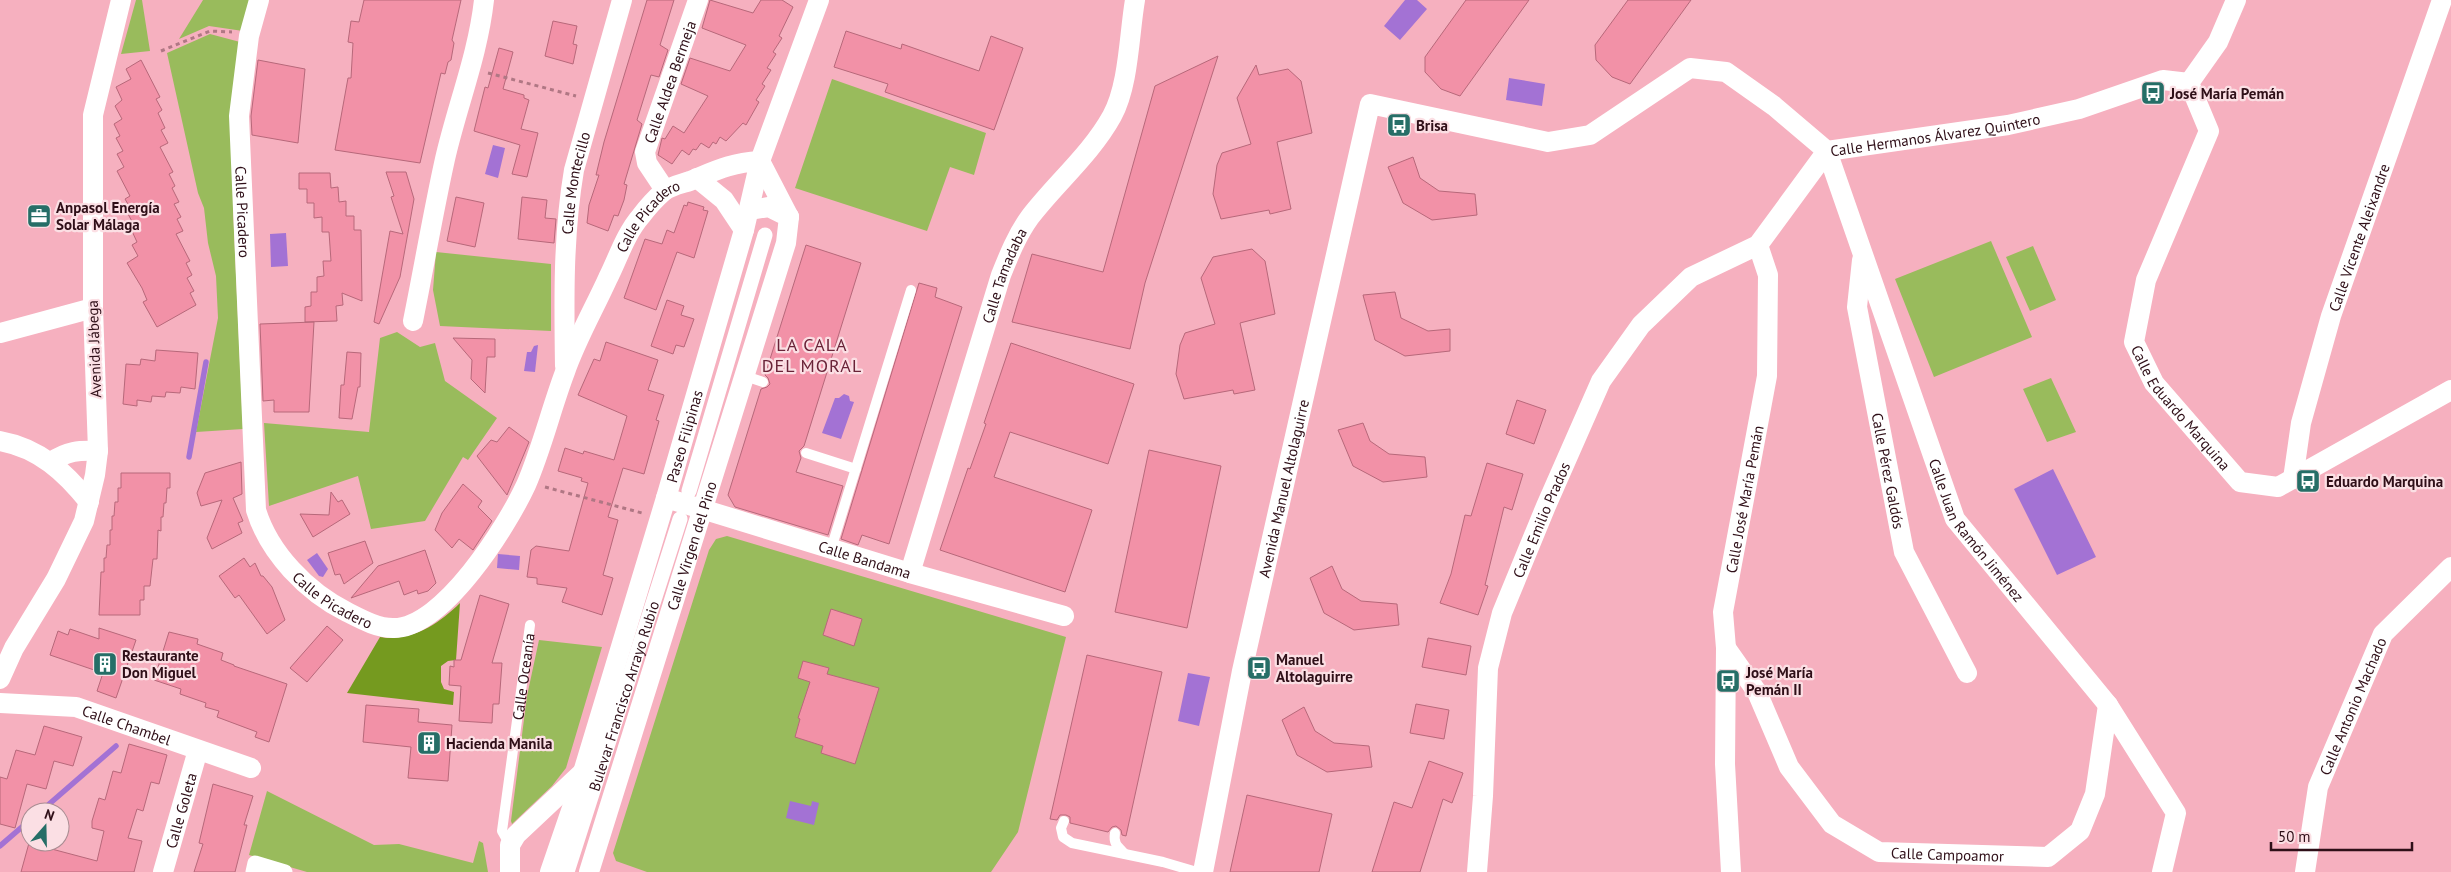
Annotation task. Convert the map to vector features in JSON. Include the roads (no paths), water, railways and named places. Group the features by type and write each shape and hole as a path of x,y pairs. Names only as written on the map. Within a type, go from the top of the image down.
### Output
{"street":[{"name":"Avenida Jábega","path":"0,679 7,646 56,578 84,521 89,502 98,451 92,308 93,115 121,0"},
{"name":"Calle Picadero","path":"259,0 249,36 238,116 247,266 255,495 260,522 270,542 287,564 307,584 333,605 364,622 393,628 412,624 429,616 466,580 515,506 526,485 547,431 565,371 639,218 665,190 734,163 760,161"},
{"path":"413,321 445,159 482,20 484,0"},
{"name":"Calle Montecillo","path":"565,371 563,270 571,190 622,0"},
{"name":"Calle Aldea Bermeja","path":"665,190 646,163 645,152 698,0"},
{"name":"Paseo Filipinas","path":"550,872 583,772 666,498 744,230 760,161 819,0"},
{"name":"Calle Tamadaba","path":"910,573 1001,275 1013,244 1030,218 1073,169 1112,116 1123,86 1136,0"},
{"path":"2189,83 2218,42 2236,0"},
{"name":"Calle Vicente Aleixandre","path":"2293,479 2301,423 2331,316 2442,0"},
{"name":"Calle Hermanos Álvarez Quintero","path":"1370,104 1548,142 1590,135 1690,68 1726,72 1774,106 1827,151 2008,125 2079,109 2163,80 2189,83"},
{"name":"Calle Eduardo Marquina","path":"2189,83 2209,131 2146,280 2134,342 2154,383 2240,482 2278,486 2293,479 2449,386"},
{"name":"Avenida Manuel Altolaguirre","path":"1203,872 1242,671 1370,104"},
{"path":"1758,245 1827,151"},
{"name":"Calle Juan Ramón Jiménez","path":"1827,151 1955,518 2108,705 2176,813 2162,872"},
{"path":"760,161 789,218"},
{"name":"Calle Picadero","path":"697,178 724,200 744,230"},
{"path":"749,210 769,207 789,218"},
{"name":"Calle Virgen del Pino","path":"588,872 703,510 754,379 786,243 789,218"},
{"path":"688,491 765,235"},
{"name":"Calle José María Pemán","path":"1733,870 1725,764 1726,648 1723,612 1767,376 1768,275 1758,245"},
{"name":"Calle Emilio Prados","path":"1477,872 1483,796 1488,668 1502,613 1546,506 1601,381 1641,325 1690,277 1758,245"},
{"name":"Calle Pérez Galdós","path":"1863,254 1857,307 1904,552 1967,673"},
{"path":"0,333 92,308"},
{"path":"0,441 17,444 51,462 71,480 89,502"},
{"path":"51,462 62,454 79,450 98,451"},
{"name":"Calle Bandama","path":"666,498 910,573 1064,616"},
{"name":"Bulevar Francisco Arrayo Rubio","path":"567,872 680,518"},
{"name":"Calle Antonio Machado","path":"2305,872 2318,787 2383,634 2451,567"},
{"name":"Calle Campoamor","path":"1726,648 1757,692 1789,768 1832,824 1879,852 2048,857 2080,831 2095,794 2108,705"},
{"name":"Calle Chambel","path":"0,703 76,707 250,768"},
{"name":"Calle Goleta","path":"163,872 198,750"},
{"path":"510,845 516,835 583,772"},
{"name":"Calle Oceanía","path":"510,845 510,872"},
{"path":"253,872 255,863 285,872"}],"lane":[{"path":"831,549 911,290"},
{"path":"806,453 856,469"},
{"name":"Calle Oceanía","path":"510,845 502,831 530,624"},
{"path":"1064,822 1062,828 1063,837 1072,843 1163,862 1197,872"},
{"path":"1115,833 1114,840 1116,846 1126,854"}],"waterway":[{"path":"189,457 206,362"},
{"path":"52,802 116,746"},
{"path":"0,846 20,829"}],"place":[{"name":"José María Pemán","path":"2153,93"},
{"name":"Brisa","path":"1399,125"},
{"name":"Anpasol Energía Solar Málaga","path":"39,216"},
{"name":"Eduardo Marquina","path":"2308,481"},
{"name":"Restaurante Don Miguel","path":"105,664"},
{"name":"Manuel Altolaguirre","path":"1259,668"},
{"name":"José María Pemán II","path":"1728,681"},
{"name":"Hacienda Manila","path":"429,743"}],"district":[{"name":"LA CALA DEL MORAL","path":"812,354"}]}
